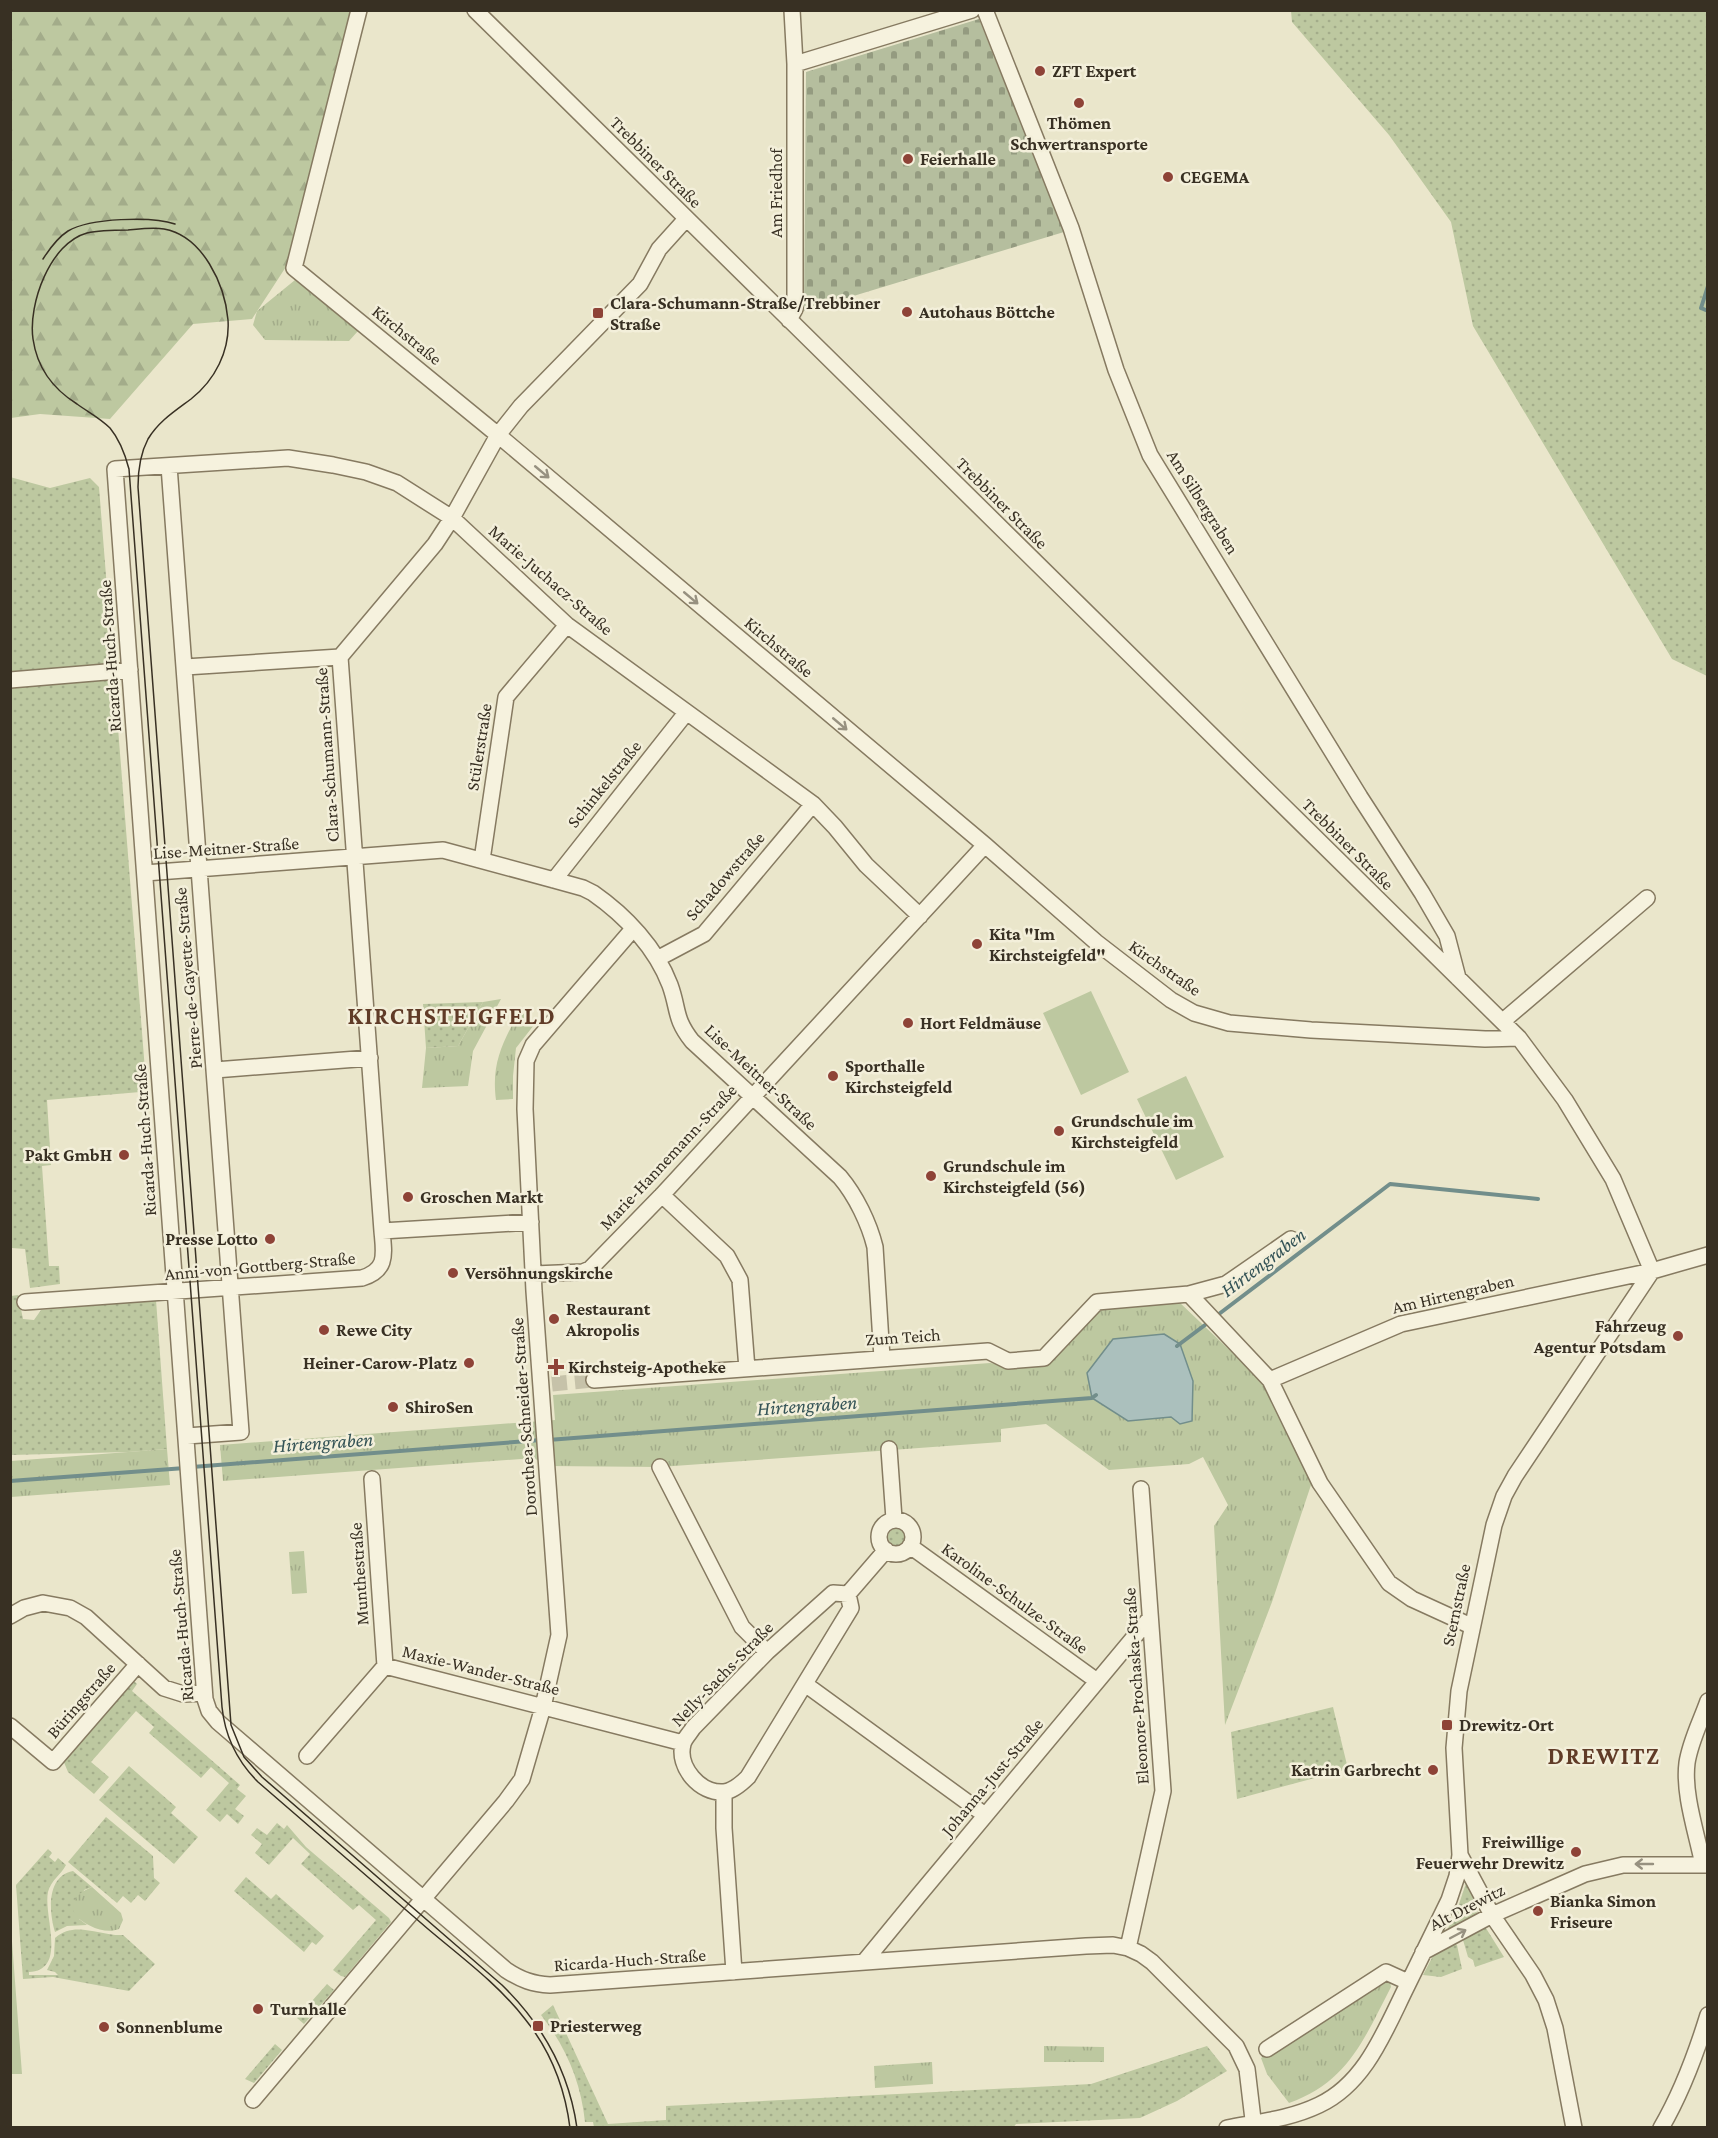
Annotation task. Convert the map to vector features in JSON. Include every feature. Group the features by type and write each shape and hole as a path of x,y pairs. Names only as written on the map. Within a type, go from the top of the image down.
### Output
{"street":[{"name":"Kirchstraße","path":"359,10 294,268 498,435 985,845 1096,942 1171,1000 1194,1013 1229,1023 1311,1030 1485,1039 1519,1038"},
{"name":"Trebbiner Straße","path":"475,10 1519,1038 1565,1100 1613,1179 1652,1271"},
{"name":"Am Friedhof","path":"789,320 795,309 795,64 792,10"},
{"path":"795,64 972,10"},
{"name":"Am Silbergraben","path":"985,10 1071,228 1116,370 1150,455 1359,797 1432,910 1447,936 1458,979"},
{"name":"Clara-Schumann-Straße","path":"382,1231 339,657 435,544 498,435 520,406 639,284 660,249 686,219"},
{"name":"Marie-Juchacz-Straße","path":"115,469 288,459 366,472 397,483 452,518 567,625 813,804 836,827 866,865 920,916"},
{"name":"Pierre-de-Gayette-Straße","path":"170,466 241,1432 187,1436"},
{"name":"Ricarda-Huch-Straße","path":"115,469 204,1693 206,1705 213,1718 519,1979 534,1984 550,1985 1113,1945 1128,1948 1152,1962 1239,2051 1247,2069 1253,2125"},
{"name":"Stülerstraße","path":"482,860 506,698 567,625"},
{"path":"184,667 339,657"},
{"path":"10,680 130,670"},
{"name":"Schinkelstraße","path":"554,880 686,712"},
{"name":"Schadowstraße","path":"657,959 705,934 813,804"},
{"name":"Marie-Hannemann-Straße","path":"534,1274 583,1272 590,1269 662,1195 985,845"},
{"name":"Lise-Meitner-Straße","path":"145,873 443,850 583,888 593,893 647,942 670,984 677,1017 683,1030 849,1188 875,1247 882,1358"},
{"path":"1503,1021 1647,898"},
{"name":"Dorothea-Schneider-Straße","path":"253,2100 522,1779 543,1707 559,1635 543,1422 546,1384 534,1274 531,1222 525,1109 526,1061 533,1046 633,929"},
{"path":"215,1070 370,1058"},
{"path":"662,1195 727,1256 740,1280 747,1369"},
{"path":"382,1231 531,1222"},
{"name":"Anni-von-Gottberg-Straße","path":"25,1302 362,1278 374,1275 381,1266 384,1253 382,1231"},
{"name":"Zum Teich","path":"594,1380 988,1351 1008,1361 1044,1358 1097,1302 1188,1294 1226,1284 1291,1239"},
{"name":"Am Hirtengraben","path":"1270,1380 1401,1324 1652,1271 1707,1255"},
{"name":"Sternstraße","path":"1227,2127 1253,2125 1286,2118 1321,2104 1342,2090 1363,2068 1377,2047 1449,1900 1457,1876 1460,1856 1454,1748 1459,1691 1494,1525 1504,1496 1515,1476 1652,1271"},
{"path":"1188,1294 1270,1380 1320,1483 1389,1583 1412,1599 1472,1626"},
{"path":"890,1449 894,1520"},
{"path":"660,1467 742,1627 767,1652"},
{"name":"Munthestraße","path":"372,1479 385,1666"},
{"name":"Eleonore-Prochaska-Straße","path":"1128,1948 1163,1791 1141,1489"},
{"path":"900,1520 910,1527 913,1537 910,1546 903,1553 897,1554 886,1550 880,1541 880,1531 885,1524 900,1520"},
{"name":"Karoline-Schulze-Straße","path":"910,1546 1097,1681"},
{"path":"734,1972 724,1828 724,1792 738,1786 748,1777 851,1608 848,1594 886,1550"},
{"name":"Nelly-Sachs-Straße","path":"724,1792 707,1788 694,1780 686,1770 682,1756 683,1743 693,1728 767,1652 833,1593 848,1594"},
{"path":"10,1616 24,1608 44,1603 70,1608 86,1617 170,1691 183,1694 204,1693"},
{"name":"Johanna-Just-Straße","path":"864,1962 1150,1618"},
{"name":"Büringstraße","path":"10,1726 53,1762 138,1664"},
{"name":"Maxie-Wander-Straße","path":"307,1756 385,1666 683,1743"},
{"path":"805,1684 985,1815"},
{"name":"Alt Drewitz","path":"1424,1952 1492,1915 1566,1881 1605,1868 1641,1864 1705,1865 1687,1784 1687,1764 1691,1744 1707,1701"},
{"path":"1460,1856 1492,1915 1533,1975 1546,2000 1555,2028 1574,2127"},
{"path":"1267,2049 1386,1972 1408,1983"},
{"path":"1661,2127 1686,2080 1707,2015"}],"green space":[{"path":"348,10 352,15 293,256 252,319 193,324 110,419 40,414 11,418 10,11"},
{"path":"1291,11 1707,11 1707,676 1672,659 1473,326 1451,222 1389,135 1292,22"},
{"path":"979,19 1064,232 804,311 806,72"},
{"path":"295,280 358,331 349,341 265,340 253,325 257,311"},
{"path":"10,477 50,488 90,478 99,487 146,1083 140,1092 47,1100 51,1165 42,1166 49,1266 59,1266 60,1284 30,1288 25,1249 12,1248 10,1245"},
{"path":"1091,991 1129,1072 1081,1095 1043,1013"},
{"path":"501,999 473,1051 468,1086 422,1088 426,1048 458,1046 483,1002"},
{"path":"483,1002 458,1046 426,1048 423,1004"},
{"path":"520,1010 534,1025 516,1048 513,1099 496,1100 497,1064"},
{"path":"1186,1076 1224,1157 1176,1180 1137,1099"},
{"path":"18,1295 23,1319 34,1320 41,1310 156,1300 167,1449 11,1455 11,1296"},
{"path":"1178,1301 1263,1382 1312,1482 1272,1602 1225,1725 1214,1526 1228,1505 1203,1457 1189,1464 1109,1470 1046,1424 1001,1429 1001,1442 660,1467 547,1466 534,1458 223,1481 220,1445 555,1420 553,1395 990,1363 1018,1367 1049,1364 1102,1308"},
{"path":"167,1449 170,1485 11,1497 11,1461"},
{"path":"893,1528 901,1528 906,1533 904,1544 893,1546 888,1541 888,1533"},
{"path":"304,1551 307,1593 292,1594 289,1552"},
{"path":"133,1680 137,1684 132,1691 240,1785 237,1789 246,1796 235,1809 244,1816 238,1824 227,1814 220,1822 206,1810 229,1783 211,1767 201,1778 149,1733 154,1727 136,1711 91,1762 109,1777 94,1794 68,1772 63,1760"},
{"path":"1333,1707 1348,1769 1237,1799 1231,1732"},
{"path":"129,1766 176,1807 171,1813 198,1837 174,1864 99,1800"},
{"path":"106,1817 153,1856 154,1878 160,1883 145,1901 138,1895 131,1903 123,1896 117,1903 68,1862"},
{"path":"277,1823 284,1829 287,1825 306,1847 391,1922 345,1977 333,1970 376,1920 359,1905 353,1910 301,1864 310,1854 293,1838 269,1865 255,1853 262,1844 251,1835 257,1828 267,1835"},
{"path":"48,1849 52,1853 49,1857 55,1862 58,1858 66,1865 51,1884 48,1892 51,1952 48,1962 41,1969 29,1972 29,1975 58,1975 47,1970 54,1956 55,1938 63,1933 79,1929 123,1935 155,1964 129,1991 53,1977 23,1979 16,1885"},
{"path":"73,1871 92,1887 84,1890 79,1919 87,1925 67,1926 55,1932 51,1915 54,1887 64,1874"},
{"path":"246,1877 271,1899 276,1894 324,1936 316,1945 312,1942 304,1952 234,1891"},
{"path":"1466,1883 1477,1904 1478,1911 1469,1921 1446,1932 1456,1913"},
{"path":"92,1887 121,1913 123,1920 119,1929 101,1930 75,1915 74,1900 79,1894"},
{"path":"10,1915 22,2074 10,2074"},
{"path":"1484,1925 1504,1957 1475,1967 1473,1960 1468,1957 1463,1940 1464,1935"},
{"path":"1453,1942 1457,1945 1462,1969 1441,1977 1423,1975 1435,1952"},
{"path":"1385,1977 1390,1981 1391,1987 1352,2057 1326,2083 1289,2103 1267,2074 1261,2058"},
{"path":"327,1984 334,1990 304,2024 297,2018"},
{"path":"553,2005 608,2124 666,2120 666,2106 1091,2084 1207,2046 1227,2071 1177,2101 1140,2118 1016,2124 1013,2128 594,2127 593,2122 585,2122 580,2093 571,2066 558,2040 541,2015"},
{"path":"275,2044 282,2050 254,2083 245,2079"},
{"path":"1044,2046 1104,2047 1104,2062 1044,2062"},
{"path":"932,2062 933,2084 875,2088 874,2066"}],"shaded area":[{"path":"1164,1334 1180,1344 1193,1381 1192,1421 1180,1424 1171,1417 1128,1421 1092,1398 1087,1373 1113,1339"}],"waterway":[{"path":"1708,286 1701,308 1708,311"},
{"name":"Hirtengraben","path":"1215,1317 1390,1184 1538,1199"},
{"name":"Hirtengraben","path":"1177,1346 1209,1322"},
{"name":"Hirtengraben","path":"548,1440 1092,1398 1096,1395"},
{"name":"Hirtengraben","path":"192,1467 541,1440"},
{"name":"Hirtengraben","path":"10,1481 185,1468"}],"tunnel":[{"path":"552,1384 594,1380"}],"tram line":[{"path":"43,259 60,237 68,231 91,223 137,219 175,224"},
{"path":"570,2128 568,2113 555,2070 542,2043 514,2006 479,1971 258,1782 238,1757 226,1728 222,1707 129,469 122,447 110,428 68,398 42,368 33,339 34,309 44,277 62,249 74,239 87,233 155,228 178,233 190,241 210,264 222,292 228,320 224,354 214,374 200,391 162,422 148,439 140,462 138,487 231,1725 244,1757 262,1777 517,2000 542,2033 561,2068 568,2087 577,2128"}],"place":[{"name":"ZFT Expert","path":"1040,71"},
{"name":"Thömen Schwertransporte","path":"1079,103"},
{"name":"Feierhalle","path":"908,159"},
{"name":"CEGEMA","path":"1168,177"},
{"name":"Autohaus Böttche","path":"907,312"},
{"name":"Clara-Schumann-Straße/Trebbiner Straße","path":"598,313"},
{"name":"Kita \"Im Kirchsteigfeld\"","path":"977,944"},
{"name":"Hort Feldmäuse","path":"908,1023"},
{"name":"Sporthalle Kirchsteigfeld","path":"833,1076"},
{"name":"Grundschule im Kirchsteigfeld","path":"1059,1131"},
{"name":"Pakt GmbH","path":"124,1155"},
{"name":"Grundschule im Kirchsteigfeld (56)","path":"931,1176"},
{"name":"Groschen Markt","path":"408,1197"},
{"name":"Presse Lotto","path":"270,1239"},
{"name":"Versöhnungskirche","path":"453,1273"},
{"name":"Restaurant Akropolis","path":"554,1319"},
{"name":"Rewe City","path":"324,1330"},
{"name":"Fahrzeug Agentur Potsdam","path":"1678,1336"},
{"name":"Heiner-Carow-Platz","path":"469,1363"},
{"name":"Kirchsteig-Apotheke","path":"556,1367"},
{"name":"ShiroSen","path":"393,1407"},
{"name":"Drewitz-Ort","path":"1447,1725"},
{"name":"Katrin Garbrecht","path":"1433,1770"},
{"name":"Freiwillige Feuerwehr Drewitz","path":"1576,1852"},
{"name":"Bianka Simon Friseure","path":"1538,1911"},
{"name":"Turnhalle","path":"258,2009"},
{"name":"Priesterweg","path":"538,2026"},
{"name":"Sonnenblume","path":"104,2027"}],"district":[{"name":"KIRCHSTEIGFELD","path":"452,1016"},
{"name":"DREWITZ","path":"1604,1756"}]}
